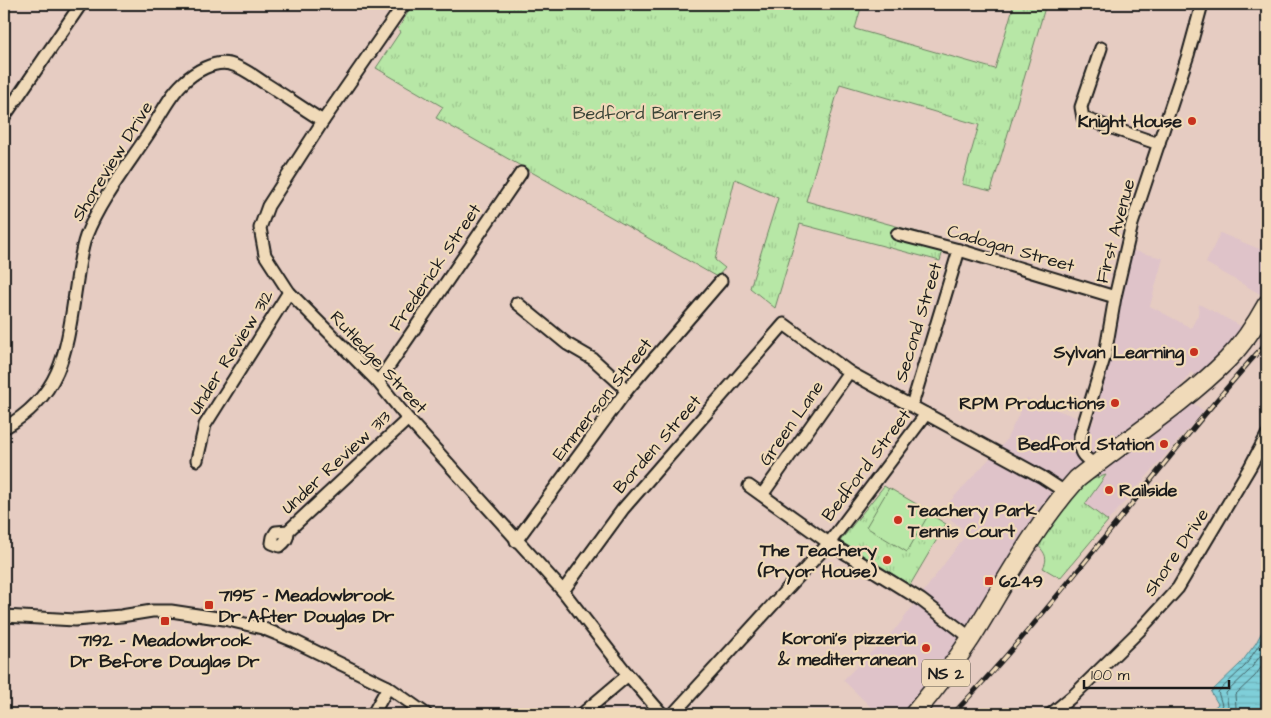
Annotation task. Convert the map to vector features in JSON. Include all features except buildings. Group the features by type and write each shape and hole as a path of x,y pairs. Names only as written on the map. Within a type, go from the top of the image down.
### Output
{"main road":[{"name":"NS 2","path":"914,714 970,638 1028,542 1077,479 1169,410 1228,359 1258,320 1267,304"}],"street":[{"path":"4,118 81,4"},
{"name":"Rutledge Street","path":"404,4 323,121 268,206 260,228 265,255 289,292 378,382 408,419 563,591 628,675 662,714"},
{"name":"First Avenue","path":"1094,465 1082,456 1079,448 1080,436 1105,355 1115,297 1132,224 1188,55 1202,4"},
{"path":"1101,48 1082,107 1083,118 1159,144"},
{"name":"Shoreview Drive","path":"4,428 34,407 56,375 71,328 80,254 87,234 98,212 125,169 183,83 198,71 212,65 229,63 246,71 323,121"},
{"name":"Frederick Street","path":"378,382 521,173"},
{"name":"Cadogan Street","path":"897,234 959,250 1115,297"},
{"name":"Second Street","path":"912,405 959,250"},
{"name":"Emmerson Street","path":"516,541 627,390 721,282"},
{"name":"Under Review 312","path":"197,460 205,425 289,292"},
{"path":"517,304 567,344 593,359 627,390"},
{"name":"Borden Street","path":"563,591 623,509 784,324 849,372"},
{"path":"849,372 912,405 1066,492"},
{"name":"Green Lane","path":"762,495 849,372"},
{"name":"Bedford Street","path":"673,714 829,543 926,414"},
{"name":"Under Review 313","path":"288,531 408,419"},
{"name":"Shore Drive","path":"1051,714 1074,695 1152,618 1178,588 1241,484 1267,435"},
{"path":"750,486 829,543 922,600 970,638"},
{"path":"4,616 75,620 152,611 171,611 224,619 270,631 388,687 426,714"},
{"path":"582,714 628,675"},
{"path":"373,714 388,687"}],"shaded area":[{"path":"1220,233 1267,252 1267,298 1206,263"},
{"path":"1130,250 1163,258 1150,306 1191,328 1198,315 1199,304 1254,333 1207,385 1191,372 1175,394 1079,470 909,714 878,714 843,680 898,626 968,532 940,512 1005,442 1027,398 1093,424"},
{"path":"1189,400 1204,411 1108,521 1084,504 1106,476 1080,483"}],"green space":[{"name":"Bedford Barrens","path":"413,4 862,4 855,29 995,69 1014,4 1046,4 991,191 962,184 979,125 840,84 806,201 946,240 940,261 800,224 775,308 750,288 778,198 735,179 715,260 725,268 717,277 436,118 443,107 376,68 400,32 398,29"},
{"path":"1106,475 1085,504 1108,521 1060,578 1043,568 1046,560 1045,557 1034,541 1080,483"},
{"path":"884,486 946,524 910,585 840,541"},
{"name":"Teachery Park Tennis Court","path":"889,488 930,512 907,552 866,527"}],"water":[{"path":"1267,622 1267,714 1207,714 1218,704 1211,692 1241,663 1256,643"}],"railway":[{"path":"953,714 1034,624 1188,435 1267,342"}],"place":[{"name":"Knight House","path":"1192,121"},
{"name":"Sylvan Learning","path":"1194,352"},
{"name":"RPM Productions","path":"1115,403"},
{"name":"Bedford Station","path":"1164,444"},
{"name":"Railside","path":"1109,490"},
{"name":"Teachery Park Tennis Court","path":"898,520"},
{"name":"The Teachery (Pryor House)","path":"887,560"},
{"name":"6249","path":"989,581"},
{"name":"7195 - Meadowbrook Dr After Douglas Dr","path":"209,605"},
{"name":"7192 - Meadowbrook Dr Before Douglas Dr","path":"165,621"},
{"name":"Koroni's pizzeria & mediterranean","path":"926,648"}]}
